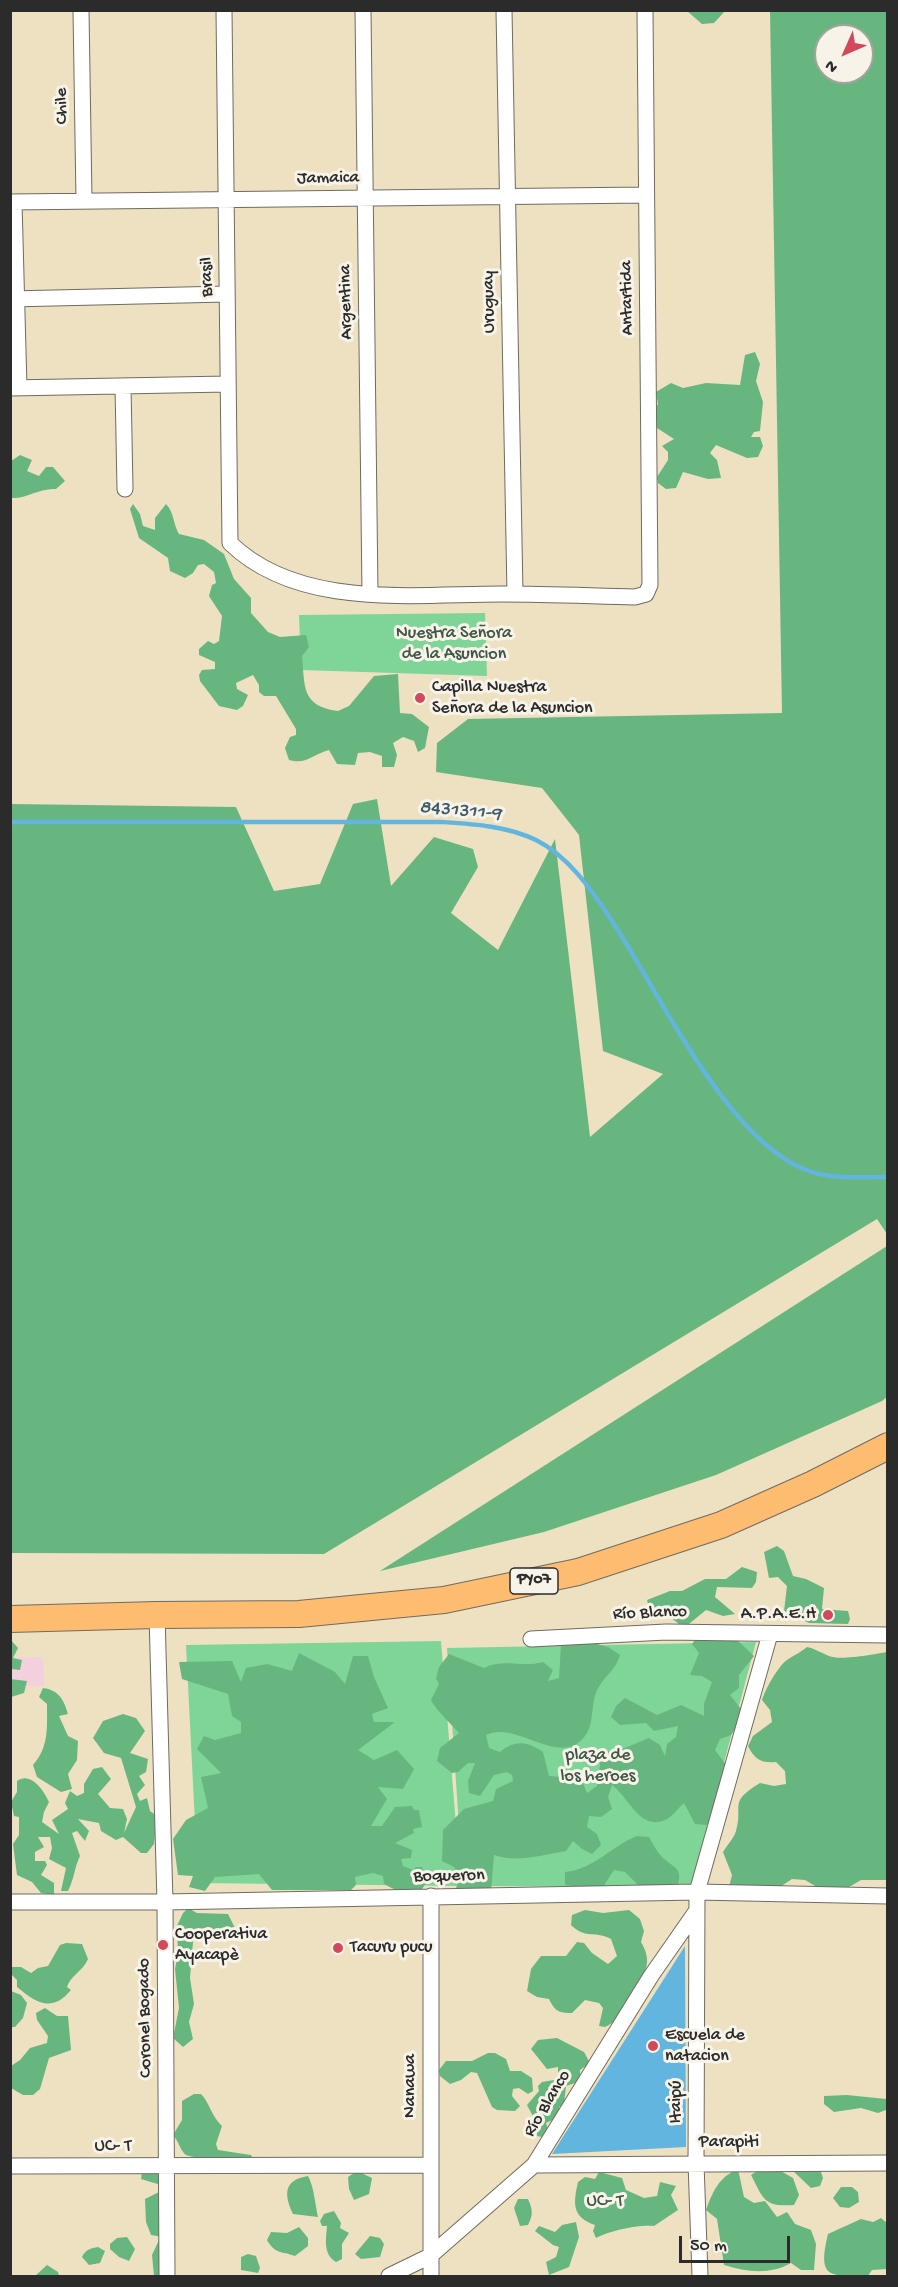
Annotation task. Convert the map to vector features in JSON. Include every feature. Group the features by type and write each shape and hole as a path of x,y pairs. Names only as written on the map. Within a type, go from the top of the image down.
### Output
{"highway":[{"name":"PY07","path":"10,1620 157,1614 299,1614 444,1600 578,1572 721,1525 813,1484 888,1446"}],"street":[{"name":"Chile","path":"81,10 84,201"},
{"name":"Brasil","path":"224,10 230,543 245,557 261,567 308,586 370,594"},
{"name":"Argentina","path":"363,10 370,594"},
{"name":"Uruguay","path":"504,10 515,594"},
{"name":"Antartida","path":"515,594 635,597 646,594 650,585 645,10"},
{"name":"Jamaica","path":"12,202 646,195"},
{"path":"12,202 15,388 228,384"},
{"path":"14,299 227,294"},
{"path":"123,386 125,489"},
{"path":"370,594 515,594"},
{"name":"Coronel Bogado","path":"157,1614 165,1902 167,2277"},
{"name":"Río Blanco","path":"531,1639 666,1632 888,1635"},
{"path":"697,1892 770,1634"},
{"name":"Boqueron","path":"10,1902 165,1902 697,1892 888,1896"},
{"name":"Itaipú","path":"697,1892 696,2163 700,2277"},
{"name":"Nanawa","path":"431,1896 431,2277"},
{"name":"Río Blanco","path":"389,2277 430,2256 474,2220 534,2165 651,1976 697,1910"},
{"name":"Parapiti","path":"534,2165 888,2163"},
{"name":"UC- T","path":"10,2166 431,2165"}],"shaded area":[{"path":"43,1657 44,1686 11,1686 10,1658"}],"green space":[{"path":"687,11 725,11 714,23 702,24"},
{"path":"770,11 887,11 887,1234 877,1219 324,1554 11,1553 11,804 236,807 274,891 320,884 353,804 377,799 391,886 434,837 473,849 478,867 451,913 498,950 555,839 590,1137 663,1074 603,1051 579,835 542,788 436,772 437,743 468,719 782,713"},
{"path":"755,352 760,364 756,381 763,402 760,431 754,432 751,437 760,437 763,446 758,457 747,458 716,445 710,453 717,460 721,478 708,479 683,472 676,488 666,489 658,483 657,477 668,460 668,452 662,446 674,439 657,428 652,416 658,404 656,392 671,383 683,388 706,383 740,385 745,355"},
{"path":"20,455 32,460 27,471 39,476 46,467 53,467 65,481 56,489 11,498 11,461"},
{"path":"133,504 140,514 143,526 155,530 155,518 166,504 171,511 179,534 204,540 224,554 234,579 251,598 251,613 268,632 280,637 306,635 309,647 302,656 305,686 311,700 317,705 338,711 349,706 374,676 398,674 400,713 412,714 429,727 425,748 418,752 414,741 403,737 393,743 397,755 394,767 382,767 382,756 370,752 358,753 355,765 337,764 329,750 301,761 289,760 285,748 290,737 296,735 296,729 276,696 264,696 259,692 259,685 253,675 236,683 237,689 248,695 243,706 237,710 219,706 200,681 199,675 202,670 215,669 215,662 199,655 199,649 208,641 214,644 219,641 222,616 209,596 212,585 216,583 214,572 204,564 198,565 193,573 185,578 170,571 168,558 139,538 130,509"},
{"name":"Nuestra Señora de la Asuncion","path":"485,613 487,676 301,670 299,615"},
{"path":"887,1246 888,1396 882,1401 716,1475 544,1532 380,1571"},
{"path":"777,1546 784,1551 793,1576 806,1579 824,1588 822,1609 848,1611 850,1619 848,1624 809,1623 784,1611 787,1586 778,1577 769,1578 764,1552"},
{"path":"742,1567 757,1572 756,1582 752,1588 717,1587 715,1597 735,1614 723,1616 706,1610 684,1628 670,1617 651,1615 647,1600 670,1591 682,1591 705,1579 726,1579"},
{"name":"plaza de los heroes","path":"700,1633 736,1639 754,1656 739,1675 739,1688 730,1695 746,1715 731,1735 720,1739 715,1750 730,1770 716,1818 706,1825 695,1824 684,1803 667,1819 658,1822 649,1821 642,1818 612,1785 608,1797 612,1809 601,1817 589,1816 587,1827 597,1834 601,1845 592,1854 573,1841 566,1851 539,1856 511,1858 494,1855 491,1892 457,1894 456,1888 460,1877 454,1867 442,1861 443,1830 464,1809 493,1801 496,1789 513,1781 512,1775 507,1772 494,1775 480,1796 469,1793 468,1781 475,1763 468,1763 458,1772 452,1773 437,1761 440,1748 459,1733 431,1700 439,1684 436,1679 439,1667 449,1654 484,1668 505,1663 543,1662 553,1670 548,1681 559,1678 561,1643 572,1637 608,1647 620,1655 599,1687 594,1698 589,1728 577,1744 565,1748 553,1747 511,1733 498,1732 486,1735 489,1748 500,1752 511,1745 521,1743 537,1748 543,1752 549,1776 562,1777 572,1772 582,1781 587,1793 597,1786 602,1750 615,1752 649,1738 660,1745 665,1756 667,1744 676,1737 678,1726 654,1731 646,1723 620,1725 611,1717 616,1706 625,1698 657,1715 681,1705 704,1716 704,1704 712,1682 702,1676 690,1675 699,1653 692,1644"},
{"path":"11,1640 18,1648 13,1658 22,1660 20,1670 11,1669"},
{"path":"441,1641 461,1886 198,1883 186,1645"},
{"name":"plaza de los heroes","path":"756,1642 691,1887 463,1886 447,1648"},
{"path":"807,1647 841,1658 887,1652 887,1880 861,1880 839,1893 827,1893 805,1880 792,1879 771,1893 729,1887 732,1875 723,1852 736,1831 740,1800 743,1795 760,1783 774,1786 786,1784 785,1771 776,1762 759,1760 748,1746 753,1736 772,1722 770,1710 762,1700 780,1667"},
{"path":"299,1653 335,1672 345,1684 353,1656 368,1656 374,1677 388,1708 372,1714 374,1722 395,1722 358,1750 374,1760 397,1750 414,1769 403,1789 378,1787 387,1799 371,1826 382,1826 395,1807 412,1806 414,1810 419,1810 422,1827 413,1829 414,1833 395,1843 412,1850 411,1858 401,1859 403,1866 413,1870 416,1867 422,1867 427,1882 422,1889 421,1897 405,1895 384,1884 383,1876 373,1873 355,1877 356,1885 351,1890 272,1890 259,1874 215,1877 205,1891 189,1887 193,1876 178,1875 173,1839 186,1820 208,1808 201,1777 221,1773 197,1749 204,1736 215,1740 241,1733 241,1722 232,1716 228,1694 182,1679 179,1662 232,1661 241,1682 246,1668 267,1664 292,1671"},
{"path":"10,1679 27,1681 24,1693 11,1697"},
{"path":"43,1688 57,1693 63,1700 68,1714 59,1716 68,1736 78,1741 77,1760 68,1774 72,1789 61,1792 37,1777 33,1765 42,1751 46,1737 47,1704 39,1697"},
{"path":"123,1714 136,1718 145,1731 130,1753 148,1759 146,1772 139,1776 145,1785 137,1794 140,1801 147,1798 150,1811 157,1816 154,1844 147,1853 141,1853 123,1837 116,1840 101,1831 99,1823 78,1819 89,1831 85,1841 77,1831 72,1833 80,1856 68,1891 61,1891 66,1868 49,1859 52,1848 50,1837 38,1837 44,1847 35,1852 35,1861 45,1861 47,1865 41,1875 54,1883 54,1895 41,1893 32,1882 17,1875 13,1844 19,1835 19,1817 14,1816 11,1802 17,1792 17,1781 32,1780 44,1793 49,1802 42,1822 59,1834 52,1820 68,1809 65,1803 70,1791 77,1796 84,1793 84,1784 93,1769 102,1767 111,1779 98,1794 110,1808 123,1809 127,1819 124,1833 136,1807 121,1758 104,1753 93,1738 103,1721"},
{"path":"637,1836 649,1837 661,1856 678,1870 677,1889 641,1888 625,1872 614,1870 601,1890 565,1885 565,1872 585,1867"},
{"path":"188,1908 197,1913 228,1914 235,1928 232,1934 226,1936 200,1929 194,1930 190,1978 194,2004 189,2022 193,2039 183,2047 173,2038 179,2008 175,1969 178,1953 177,1926"},
{"path":"585,1910 603,1913 629,1910 640,1919 644,1931 641,1942 647,1957 646,1969 617,2017 605,2027 599,2026 603,2008 599,2003 585,2000 572,2013 563,2012 555,2009 549,1999 537,1997 527,1991 531,1969 541,1956 566,1956 577,1942 584,1943 592,1953 608,1964 617,1956 611,1939 586,1934 571,1925 572,1915"},
{"path":"82,1944 88,1959 69,1983 67,1987 71,1990 64,1997 51,2003 44,2003 37,2001 17,1987 17,1980 11,1974 11,1967 21,1967 31,1973 38,1968 48,1966 60,1945"},
{"path":"11,1991 21,1995 27,2003 23,2018 15,2027 11,2027"},
{"path":"45,2008 57,2016 68,2016 71,2050 49,2058 40,2089 33,2095 23,2095 11,2088 11,2066 20,2060 30,2048 47,2043 48,2036 37,2020 36,2013"},
{"path":"557,2038 584,2052 590,2063 580,2070 580,2076 584,2080 566,2086 564,2104 559,2107 560,2113 557,2118 546,2123 548,2129 542,2137 537,2136 536,2122 527,2105 539,2091 538,2086 542,2082 554,2080 558,2075 558,2067 547,2069 531,2049 538,2040"},
{"path":"488,2053 495,2053 506,2059 510,2071 521,2071 532,2078 533,2091 528,2094 519,2088 513,2089 512,2096 520,2106 515,2111 497,2110 492,2107 477,2073 471,2072 461,2080 450,2084 440,2076 439,2070 446,2061 472,2061"},
{"path":"194,2094 201,2094 222,2126 216,2144 218,2150 251,2155 254,2161 199,2158 184,2153 173,2135 182,2120 182,2101"},
{"path":"847,2095 886,2099 886,2110 878,2113 861,2108 834,2112 824,2104 824,2096"},
{"path":"738,2169 744,2197 754,2203 765,2201 777,2217 787,2212 795,2224 811,2230 816,2244 814,2270 801,2270 791,2263 767,2271 724,2265 717,2219 706,2210 718,2185 731,2172"},
{"path":"820,2169 823,2178 820,2186 811,2188 792,2170"},
{"path":"759,2170 779,2170 793,2178 799,2195 794,2205 776,2205 762,2196 751,2175"},
{"path":"357,2171 372,2178 369,2194 354,2200 349,2189 348,2177"},
{"path":"142,2172 162,2174 161,2185 141,2179"},
{"name":"UC- T","path":"599,2172 622,2178 626,2190 644,2198 657,2196 660,2182 676,2186 671,2195 678,2210 654,2226 624,2229 596,2238 593,2231 595,2225 587,2222 578,2214 575,2197 578,2182 585,2177 595,2179"},
{"path":"308,2176 318,2217 293,2214 288,2201 290,2185"},
{"path":"841,2187 852,2187 858,2192 859,2202 849,2208 840,2207 833,2198"},
{"path":"159,2192 162,2197 159,2203 162,2206 163,2237 151,2235 146,2222 145,2199"},
{"name":"UC- T","path":"518,2199 528,2199 530,2203 532,2212 528,2225 520,2226 514,2208"},
{"path":"334,2211 341,2223 340,2228 349,2233 342,2244 342,2259 336,2262 327,2251 327,2226 322,2226 320,2221 324,2214"},
{"path":"881,2218 887,2223 887,2269 872,2270 868,2276 844,2276 829,2272 824,2260 828,2234 861,2219 873,2222"},
{"name":"UC- T","path":"576,2222 579,2237 569,2267 549,2275 546,2262 556,2257 559,2247 535,2231 539,2226 555,2232 562,2225"},
{"path":"299,2227 308,2238 308,2246 295,2256 276,2250 267,2240 271,2232 287,2233"},
{"path":"370,2236 380,2238 384,2244 380,2257 361,2259 355,2254"},
{"path":"127,2237 135,2249 129,2261 119,2257 110,2249 110,2244 117,2238"},
{"path":"159,2240 171,2276 154,2276 152,2255"},
{"path":"98,2247 105,2251 100,2263 89,2265 82,2257 88,2250"},
{"path":"248,2254 256,2256 260,2268 258,2273 241,2270 241,2257"},
{"path":"47,2265 58,2272 59,2276 35,2276"}],"water":[{"name":"Escuela de natacion","path":"685,1946 686,2147 552,2154"}],"waterway":[{"name":"8431311-9","path":"10,822 442,822 490,826 525,835 558,855 587,885 629,948 696,1059 748,1128 776,1153 806,1170 836,1177 888,1177"}],"place":[{"name":"Capilla Nuestra Señora de la Asuncion","path":"420,698"},
{"name":"A.P.A.E.H","path":"828,1615"},
{"name":"Cooperativa Ayacapè","path":"163,1945"},
{"name":"Tacuru pucu","path":"338,1948"},
{"name":"Escuela de natacion","path":"653,2046"}]}
